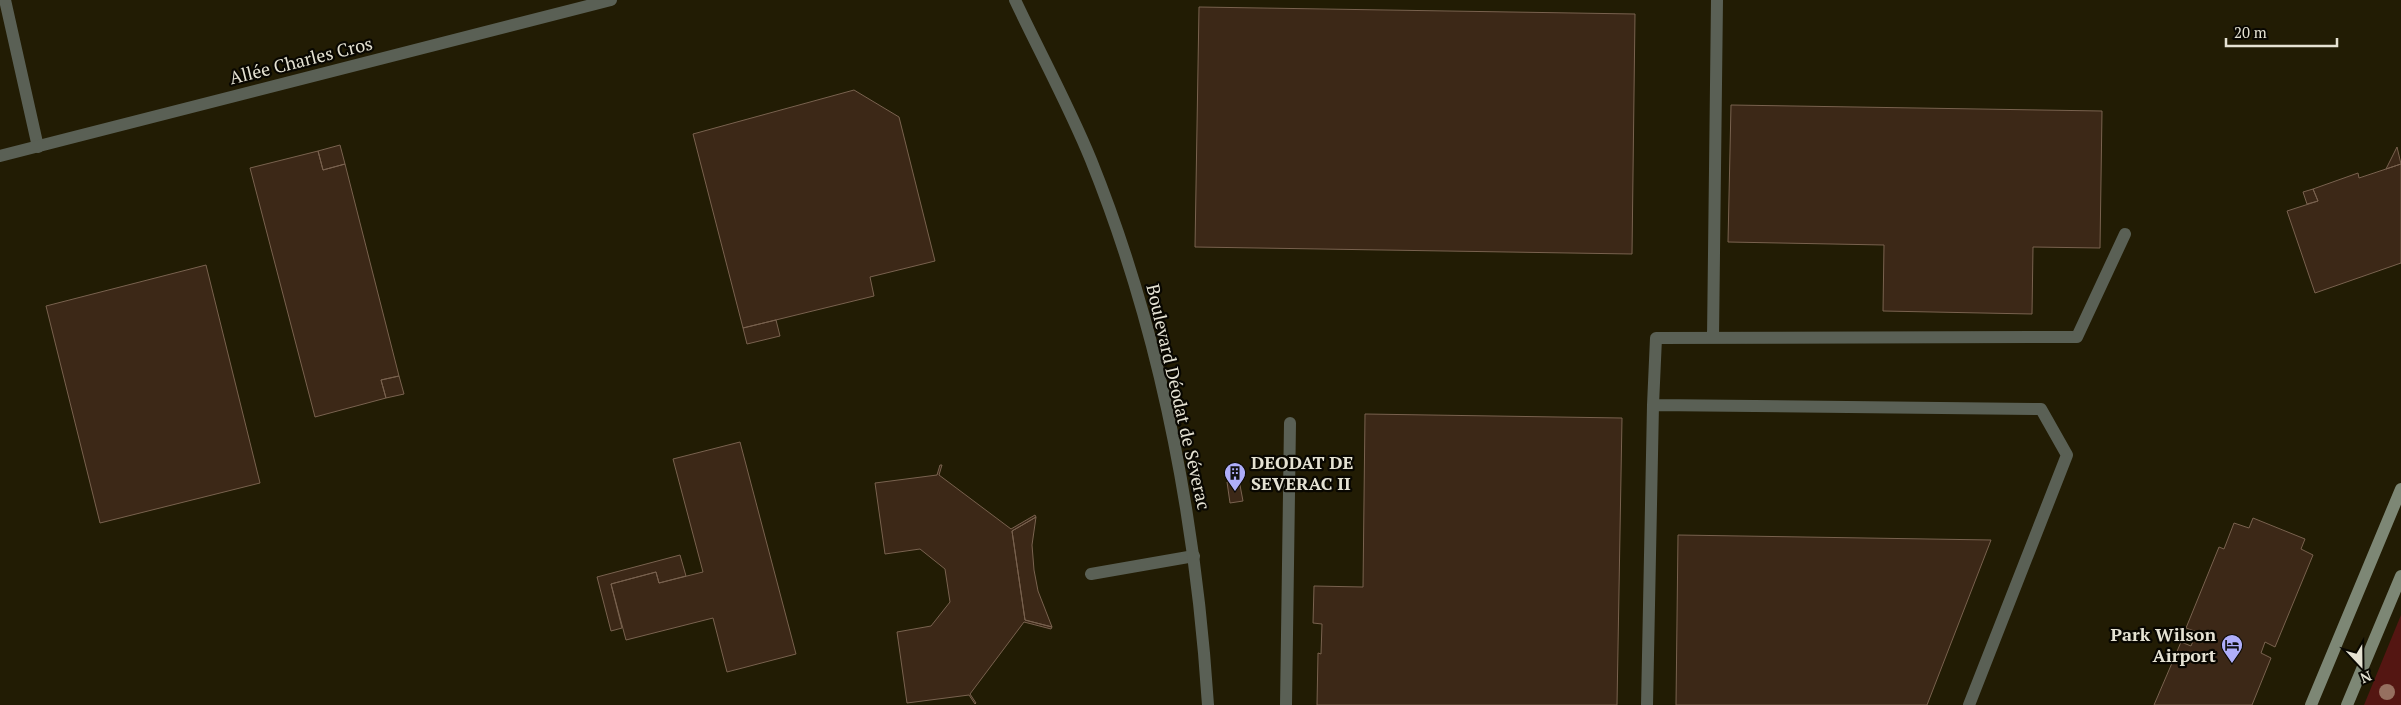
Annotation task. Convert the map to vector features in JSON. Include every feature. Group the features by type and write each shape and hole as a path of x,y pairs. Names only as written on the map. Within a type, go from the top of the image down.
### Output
{"main road":[{"path":"2311,705 2401,489"},
{"path":"2347,705 2401,576"}],"street":[{"path":"5,0 38,147"},
{"name":"Allée Charles Cros","path":"0,156 612,0"},
{"name":"Boulevard Déodat de Séverac","path":"1015,0 1091,160 1132,274 1168,412 1194,556 1202,618 1208,705"},
{"path":"1713,338 1717,0"},
{"path":"1647,705 1656,338 2077,337 2125,234"},
{"path":"1653,405 2041,409 2066,455 1969,705"},
{"path":"1286,705 1290,423"},
{"path":"1091,574 1194,556"}],"shaded area":[{"path":"2401,615 2401,705 2364,705"}],"building":[{"path":"1199,7 1635,14 1632,254 1195,247"},
{"path":"854,90 899,117 935,261 870,277 874,296 743,328 693,134"},
{"path":"1731,105 2102,111 2100,248 2033,247 2032,314 1883,311 1884,245 1728,242"},
{"path":"340,145 345,164 323,170 318,151"},
{"path":"2397,147 2401,164 2386,169"},
{"path":"318,151 323,170 345,164 399,376 381,380 386,398 315,417 250,168"},
{"path":"2401,164 2401,263 2315,293 2287,211 2318,201 2313,189 2358,173 2359,178"},
{"path":"2313,189 2318,201 2307,204 2303,192"},
{"path":"206,265 260,483 100,523 46,306"},
{"path":"776,320 780,336 747,344 743,328"},
{"path":"399,376 404,394 386,398 381,380"},
{"path":"1365,414 1622,418 1617,705 1317,705 1318,653 1321,654 1322,624 1313,623 1314,586 1363,587"},
{"path":"740,442 796,654 727,672 713,618 626,640 611,584 656,572 659,583 703,572 673,459"},
{"path":"940,465 942,465 939,475 1011,529 1035,515 1036,517 1012,531 1025,620 1052,627 1051,629 1024,622 970,694 975,704 969,695 907,703 897,632 931,626 950,602 945,569 920,549 885,554 875,483 937,475"},
{"name":"DEODAT DE SEVERAC II","path":"1239,480 1243,501 1230,503 1227,482"},
{"path":"1036,517 1032,545 1034,570 1038,591 1052,627 1025,620 1012,531"},
{"name":"Park Wilson Airport","path":"2253,518 2305,539 2301,549 2313,555 2275,647 2265,642 2261,653 2271,658 2252,705 2154,705 2181,642 2191,646 2197,632 2186,628 2219,547 2224,549 2234,523 2249,528"},
{"path":"1678,535 1991,540 1927,705 1676,705"},
{"path":"680,555 686,576 659,583 656,572 611,584 622,628 611,631 597,577"}],"place":[{"name":"DEODAT DE SEVERAC II","path":"1235,492"},
{"name":"Park Wilson Airport","path":"2232,664"}]}
